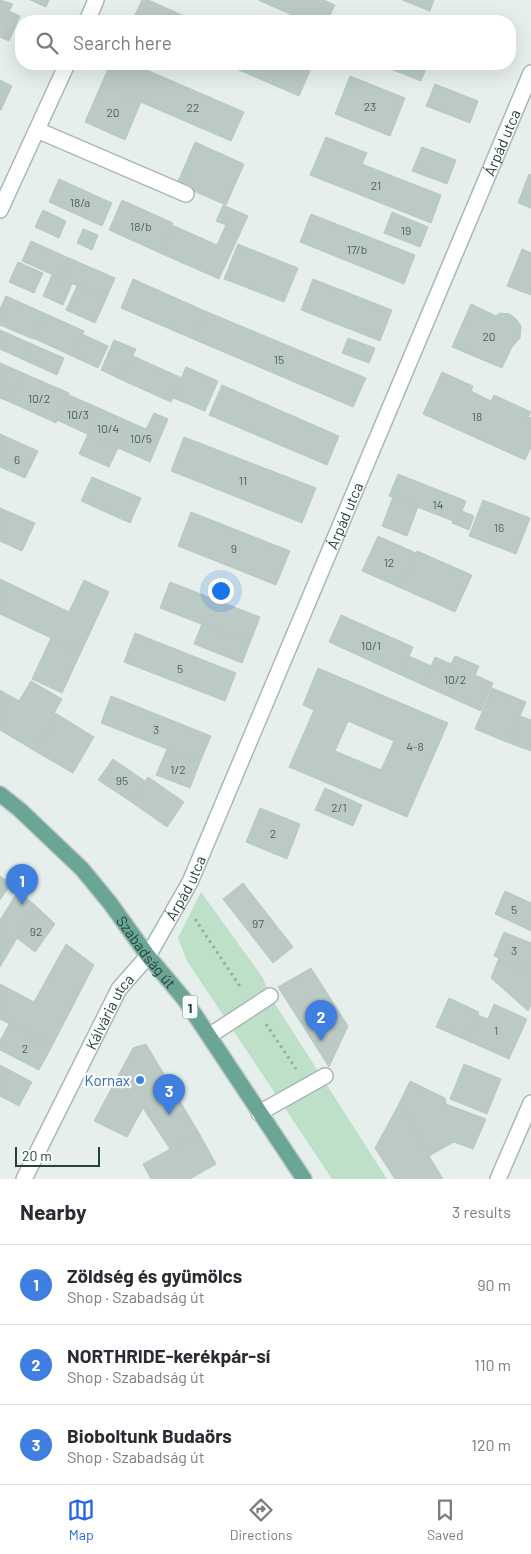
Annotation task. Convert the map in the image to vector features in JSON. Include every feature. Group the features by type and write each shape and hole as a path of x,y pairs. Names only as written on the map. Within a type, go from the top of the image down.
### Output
{"main road":[{"name":"Szabadság út","path":"0,794 20,810 82,869 110,903 148,956 185,1000 304,1179"}],"street":[{"path":"90,15 96,0"},
{"path":"0,210 64,70"},
{"name":"Árpád utca","path":"148,956 190,882 213,829 531,72"},
{"path":"37,130 186,194"},
{"name":"Kálvária utca","path":"24,1179 119,989 148,956"},
{"path":"209,1036 270,996"},
{"path":"259,1113 325,1076"},
{"path":"498,1179 531,1103"}],"path":[{"path":"180,898 217,950 218,956"}],"green space":[{"path":"201,892 263,978 270,996 387,1179 332,1179 187,961 178,938"}],"building":[{"path":"0,0 13,4 9,11 18,15 15,15 15,27 9,41 0,37"},
{"path":"30,0 49,0 46,7"},
{"path":"142,0 148,0 182,15 135,15"},
{"path":"258,0 324,0 335,5 330,15 292,15"},
{"path":"402,0 434,0 430,11"},
{"path":"107,70 147,70 244,112 231,141 101,85"},
{"path":"239,70 308,70 310,71 299,96"},
{"path":"393,70 426,70 421,81"},
{"path":"350,76 405,98 390,136 335,114"},
{"path":"0,80 12,86 1,110 0,110"},
{"path":"435,84 478,101 470,123 426,106"},
{"path":"101,85 141,102 125,140 85,122"},
{"path":"326,137 367,153 362,164 441,195 431,223 310,175"},
{"path":"195,142 244,164 226,205 177,184"},
{"path":"422,147 456,160 447,184 412,171"},
{"path":"529,174 531,175 531,208 518,203"},
{"path":"59,179 112,203 102,226 49,202"},
{"path":"122,200 173,223 160,253 109,230"},
{"path":"223,205 248,216 219,279 160,253 172,225 217,245 226,225 216,221"},
{"path":"43,210 66,221 59,238 35,227"},
{"path":"392,212 428,227 420,247 384,233"},
{"path":"311,214 415,255 404,284 300,242"},
{"path":"83,229 98,235 92,250 77,243"},
{"path":"31,241 69,258 60,278 22,261"},
{"path":"238,244 298,268 284,302 224,279"},
{"path":"522,249 531,253 531,295 507,286"},
{"path":"69,258 115,278 106,299 60,278"},
{"path":"18,262 43,273 34,293 9,282"},
{"path":"52,275 72,284 63,305 43,296"},
{"path":"133,279 205,311 193,339 121,308"},
{"path":"313,279 392,310 380,341 301,310"},
{"path":"77,286 106,299 95,323 66,310"},
{"path":"6,296 44,313 33,339 0,325 0,309"},
{"path":"471,304 496,316 500,313 510,314 521,326 520,338 512,347 502,368 452,347"},
{"path":"205,311 366,378 353,407 193,339"},
{"path":"44,313 84,331 72,356 33,338"},
{"path":"0,330 64,358 57,375 0,349"},
{"path":"82,334 108,346 98,368 72,356"},
{"path":"348,338 375,348 369,363 342,353"},
{"path":"114,340 136,349 122,380 101,370"},
{"path":"133,356 182,378 171,402 122,380"},
{"path":"0,363 23,373 10,402 0,398"},
{"path":"186,367 218,381 205,411 173,398"},
{"path":"442,372 473,386 471,391 491,401 494,395 531,412 528,417 531,418 531,447 525,460 423,414"},
{"path":"23,373 69,393 56,423 10,402"},
{"path":"222,385 339,436 327,465 209,415"},
{"path":"69,395 99,408 87,434 57,420"},
{"path":"99,408 130,422 118,448 87,434"},
{"path":"154,413 168,419 150,462 118,448 130,422 146,429"},
{"path":"0,434 38,451 25,478 0,467"},
{"path":"88,434 118,448 109,467 79,454"},
{"path":"184,437 316,488 302,523 171,471"},
{"path":"398,474 466,501 462,511 474,516 469,530 452,523 453,521 389,496"},
{"path":"92,477 141,498 130,523 81,501"},
{"path":"393,497 418,507 407,536 382,526"},
{"path":"483,500 530,518 516,554 469,536"},
{"path":"0,508 35,523 22,551 0,541"},
{"path":"191,512 290,551 276,585 178,546"},
{"path":"378,536 416,553 401,588 362,571"},
{"path":"417,551 472,575 455,612 401,588"},
{"path":"0,579 69,612 84,580 109,592 81,652 0,614"},
{"path":"170,582 260,617 250,643 160,608"},
{"path":"341,615 413,647 401,675 329,642"},
{"path":"202,624 250,643 242,663 194,644"},
{"path":"135,633 236,673 225,701 124,662"},
{"path":"51,638 81,652 62,693 32,679"},
{"path":"409,656 431,666 423,685 401,675"},
{"path":"455,656 479,666 475,675 493,683 481,711 423,685 435,657 451,664"},
{"path":"318,668 448,723 407,817 289,767 314,710 303,705","holes":["348,721 394,741 381,770 335,751"]},
{"path":"31,681 62,699 54,713 57,714 35,751 0,730 0,690 19,701"},
{"path":"492,688 526,702 509,743 475,729"},
{"path":"111,696 211,736 200,762 101,723"},
{"path":"57,714 94,737 73,773 35,751"},
{"path":"520,716 531,720 531,751 509,743"},
{"path":"167,749 200,762 190,788 156,775"},
{"path":"113,759 145,781 130,801 98,780"},
{"path":"148,777 184,802 167,827 130,801"},
{"path":"325,788 362,805 353,826 315,810"},
{"path":"260,808 300,824 287,859 246,842"},
{"path":"0,876 11,884 0,900"},
{"path":"243,883 293,947 273,963 223,899"},
{"path":"18,891 36,906 0,967 0,920"},
{"path":"505,891 531,903 531,931 495,914"},
{"path":"36,906 55,924 35,952 17,938"},
{"path":"504,932 531,943 531,973 494,956"},
{"path":"66,944 94,965 52,1046 0,1019 0,984 34,1002"},
{"path":"499,958 531,973 531,1004 528,1011 491,978"},
{"path":"311,968 348,1026 329,1067 278,987"},
{"path":"449,998 479,1012 466,1040 436,1027"},
{"path":"494,1004 527,1019 509,1059 466,1040 478,1015 488,1019"},
{"path":"9,1024 52,1046 39,1070 0,1050 0,1041"},
{"path":"146,1044 199,1133 170,1149 143,1108 127,1137 94,1121 133,1048"},
{"path":"464,1064 501,1079 487,1114 450,1099"},
{"path":"0,1065 32,1082 19,1106 0,1096"},
{"path":"410,1081 445,1098 446,1104 486,1119 473,1149 454,1142 429,1156 399,1104"},
{"path":"399,1104 443,1179 395,1179 375,1148"},
{"path":"199,1133 216,1164 190,1179 151,1179 143,1164"}],"place":[{"name":"Zöldség és gyümölcs","path":"22,905"},
{"name":"NORTHRIDE-kerékpár-sí","path":"321,1041"},
{"name":"Kornax","path":"140,1080"},
{"name":"Bioboltunk Budaörs","path":"169,1115"}]}
